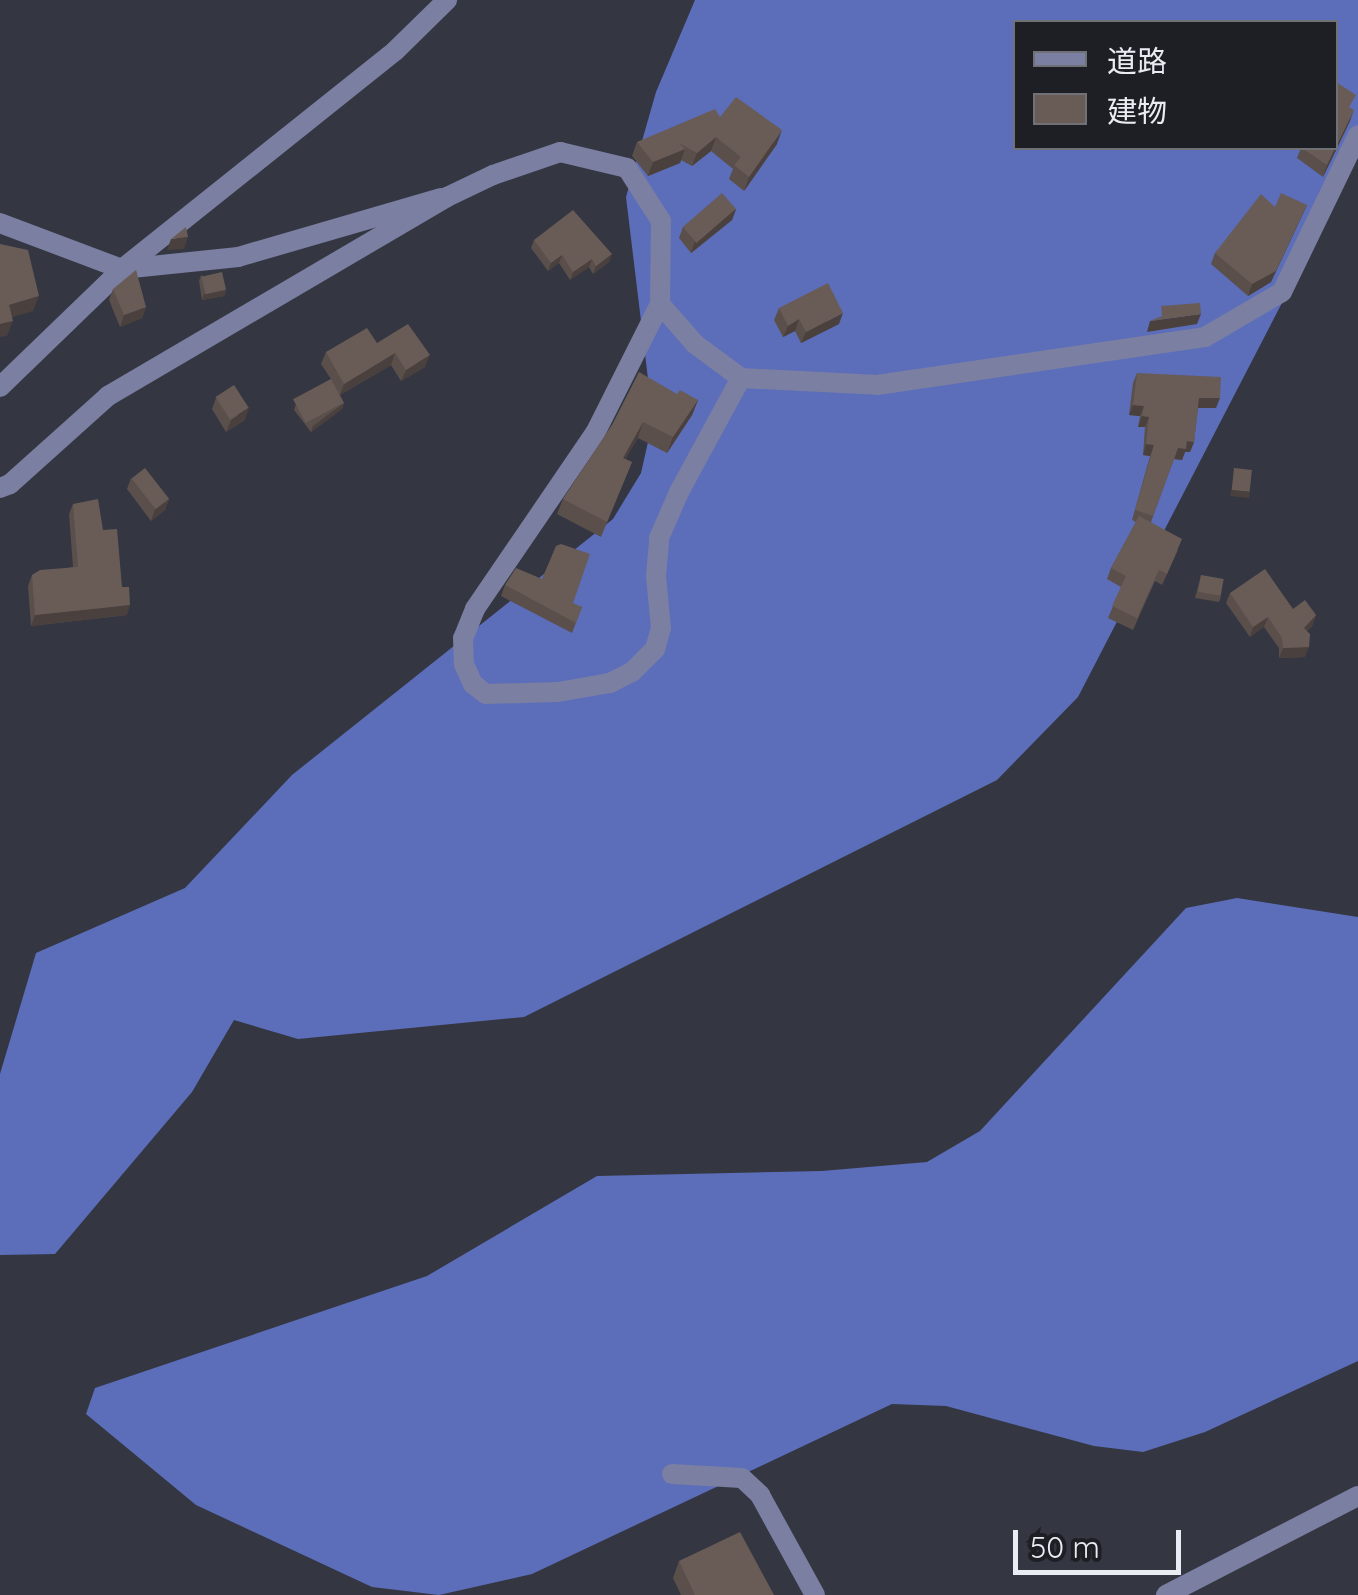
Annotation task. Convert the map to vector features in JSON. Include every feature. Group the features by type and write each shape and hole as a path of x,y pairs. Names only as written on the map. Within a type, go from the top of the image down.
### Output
{"street":[{"path":"0,387 122,268 394,51 448,0"},
{"path":"660,304 695,344 740,378 877,385 1204,337 1282,292 1358,135"},
{"path":"0,488 10,484 108,396 447,197 493,174 560,152 627,168 662,220 660,304 595,433 475,609 463,638 464,664 474,684 486,694 558,692 610,683 632,672 655,650 661,628 656,576 659,538 740,378"},
{"path":"0,223 122,268 238,257 399,207 447,197"},
{"path":"672,1474 742,1478 760,1496 815,1595"},
{"path":"1166,1595 1358,1496"}],"shaded area":[{"path":"695,0 1358,0 1358,156 1078,697 997,780 524,1017 298,1039 234,1020 192,1092 55,1254 0,1255 0,1074 36,953 185,888 292,775 613,519 641,473 653,420 626,197 656,92"},
{"path":"1237,898 1358,917 1358,1361 1205,1432 1143,1452 1094,1446 946,1406 892,1404 532,1574 439,1595 372,1587 196,1505 86,1414 95,1388 427,1276 597,1176 822,1171 927,1162 980,1131 1186,908"}],"building":[{"path":"1338,83 1356,95 1349,107 1354,110 1338,143"},
{"path":"736,97 782,130 749,177 734,165 741,157 716,137 697,153 679,143 685,149 653,162 637,142 715,109 720,117"},
{"path":"1305,150 1334,150 1327,165"},
{"path":"722,193 736,209 697,243 683,227"},
{"path":"1281,193 1307,205 1276,271 1252,284 1215,253 1261,194 1275,207"},
{"path":"573,210 612,254 596,266 592,259 573,272 562,255 551,263 534,240"},
{"path":"186,227 188,237 171,239"},
{"path":"0,244 28,250 39,296 9,305 13,321 0,324"},
{"path":"136,270 146,307 124,315 113,289"},
{"path":"222,272 226,290 206,294 202,277"},
{"path":"828,283 843,313 806,332 799,319 788,326 779,308"},
{"path":"1200,303 1201,314 1150,321 1162,316 1161,306"},
{"path":"408,324 430,355 406,370 395,353 344,384 326,352 367,328 377,343"},
{"path":"639,372 677,394 680,390 698,400 673,437 643,422 623,458 632,462 607,522 563,499 612,425"},
{"path":"1137,373 1221,377 1220,398 1199,398 1194,442 1187,441 1186,449 1178,448 1153,516 1135,510 1154,445 1146,444 1149,417 1142,416 1144,406 1133,405"},
{"path":"331,379 344,403 306,423 293,399"},
{"path":"234,385 249,408 230,420 216,397"},
{"path":"145,468 169,499 156,509 132,478"},
{"path":"1234,468 1252,470 1250,492 1232,490"},
{"path":"98,499 103,530 117,529 122,587 129,587 130,605 35,615 32,575 40,570 78,567 73,504"},
{"path":"1139,516 1182,539 1167,574 1159,570 1137,618 1112,606 1126,576 1111,568"},
{"path":"561,544 590,554 573,603 582,607 576,623 505,585 516,568 542,579 556,546"},
{"path":"1265,569 1293,609 1305,600 1316,615 1304,628 1310,634 1309,647 1283,648 1282,638 1268,617 1253,627 1230,593"},
{"path":"1201,575 1224,579 1221,596 1198,592"},
{"path":"740,1532 774,1595 695,1595 679,1561"}]}
